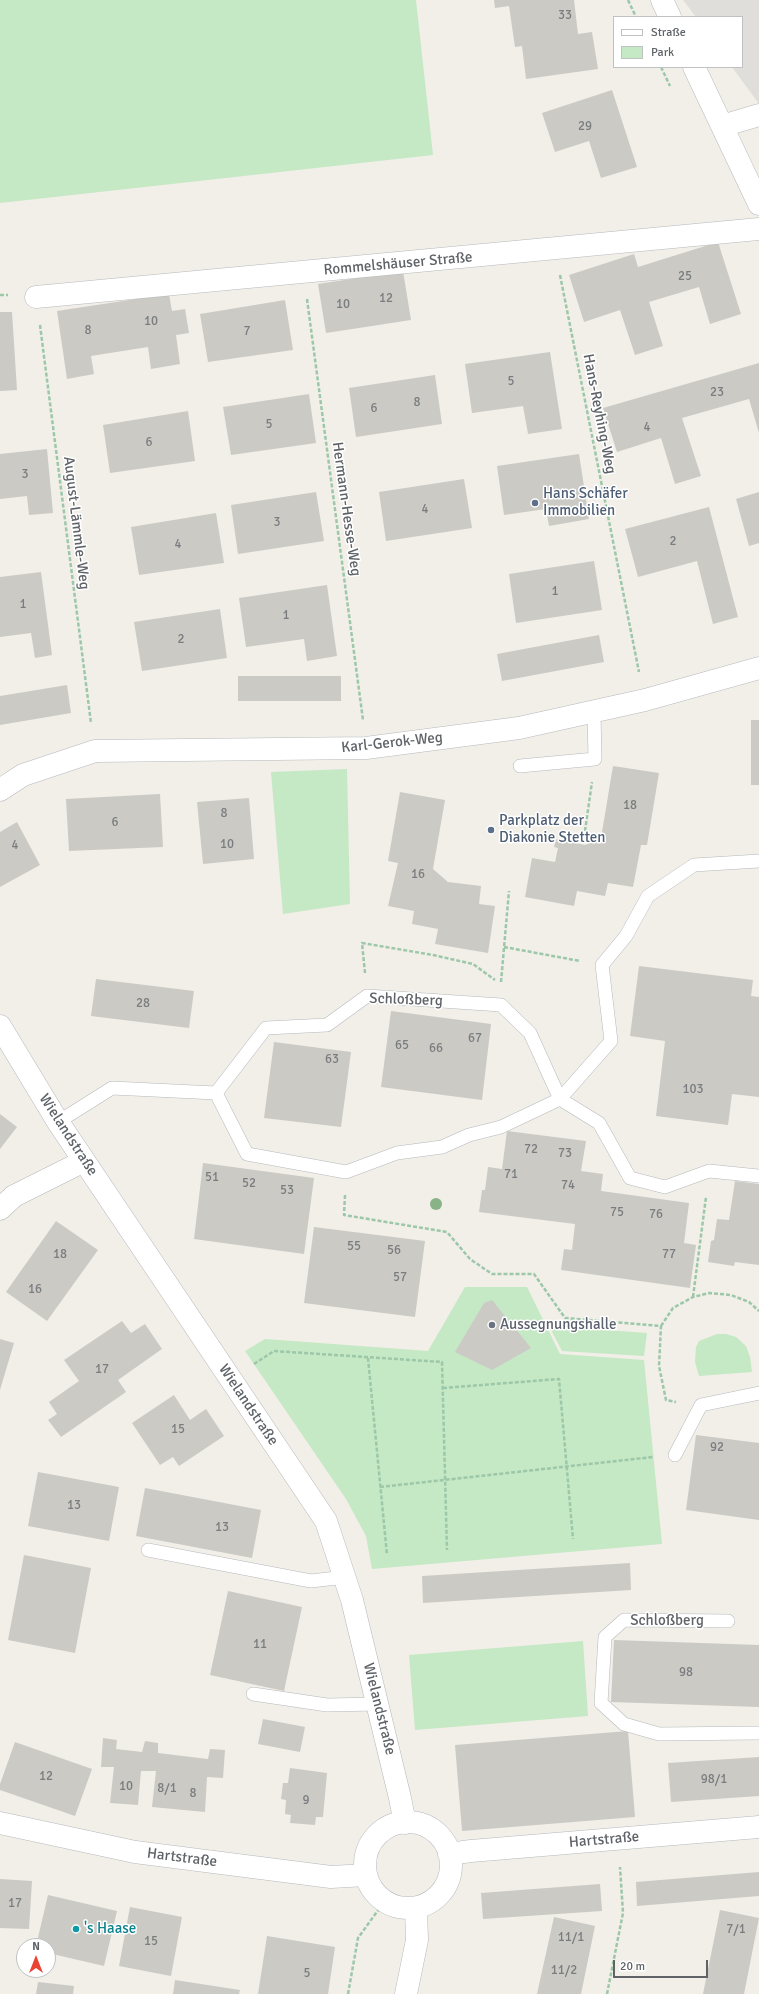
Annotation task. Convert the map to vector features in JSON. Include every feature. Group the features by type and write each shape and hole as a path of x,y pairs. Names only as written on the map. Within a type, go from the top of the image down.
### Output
{"street":[{"path":"662,0 670,16"},
{"path":"694,68 759,204"},
{"path":"722,126 759,116"},
{"name":"Rommelshäuser Straße","path":"36,297 759,229"},
{"name":"Karl-Gerok-Weg","path":"0,790 23,775 95,751 366,748 519,728 645,700 759,668"},
{"name":"Wielandstraße","path":"0,1026 58,1122 326,1521 352,1600 400,1798 404,1823"},
{"path":"0,1208 14,1196 84,1161"},
{"name":"Hartstraße","path":"0,1823 135,1852 331,1877 366,1876"},
{"path":"404,1823 416,1824 432,1831 445,1844 449,1854 451,1868 447,1882 440,1894 429,1902 416,1908 400,1908 384,1902 373,1890 366,1876 365,1863 367,1851 373,1841 392,1825 404,1823"},
{"name":"Hartstraße","path":"449,1854 618,1838 759,1827"},
{"path":"406,1994 417,1940 416,1908"}],"lane":[{"path":"520,766 595,758 594,712"},
{"path":"58,1122 112,1088 216,1093 247,1154 346,1172 397,1153 442,1147 469,1135 500,1127 560,1099 611,1041 602,965 626,936 648,896 694,865 759,861"},
{"name":"Schloßberg","path":"216,1093 266,1028 327,1025 367,996 501,1005 530,1033 560,1099"},
{"path":"560,1099 599,1123 630,1178 665,1187 709,1171 759,1176"},
{"path":"675,1455 701,1405 759,1393"},
{"path":"148,1550 311,1581 345,1577"},
{"name":"Schloßberg","path":"728,1621 624,1620 605,1637 601,1703 624,1724 659,1734 759,1733"},
{"path":"253,1694 327,1705 378,1704"}],"path":[{"path":"628,0 636,16"},
{"name":"Hans-Reyhing-Weg","path":"555,249 645,700"},
{"name":"Hermann-Hesse-Weg","path":"304,272 366,748"},
{"name":"August-Lämmle-Weg","path":"36,297 95,751"},
{"path":"585,831 595,758"},
{"path":"367,996 362,944 434,955 473,964 501,984 509,891"},
{"path":"504,947 602,965"},
{"path":"692,1298 709,1171"},
{"path":"346,1172 344,1215 447,1232 470,1259 492,1274 534,1274 565,1318 661,1326"},
{"path":"701,1405 666,1400 659,1366 661,1326 673,1308 692,1298 709,1293 731,1295 749,1302 759,1311"},
{"path":"231,1379 274,1351 442,1362 447,1550"},
{"path":"368,1358 387,1555"},
{"path":"443,1388 559,1379 573,1540"},
{"path":"380,1487 675,1455"},
{"path":"607,1994 623,1913 618,1838"},
{"path":"348,1994 358,1938 384,1902"}],"shaded area":[{"path":"683,0 759,0 759,104 733,68 743,68 743,16 695,16"}],"green space":[{"path":"0,0 416,0 433,155 0,203"},
{"path":"347,769 350,904 283,914 271,772"},
{"path":"465,1287 527,1287 560,1354 644,1360 662,1544 372,1569 366,1536 346,1499 245,1351 265,1339 428,1351"},
{"path":"549,1326 647,1333 644,1356 562,1351"},
{"path":"717,1334 726,1334 736,1337 746,1346 750,1357 752,1372 699,1376 695,1362 696,1347 699,1341"},
{"path":"583,1641 588,1716 415,1730 409,1655"}],"building":[{"path":"494,0 574,0 578,34 592,32 598,69 526,79 522,46 515,47 509,6 495,8"},
{"path":"612,90 637,167 601,178 589,141 555,152 542,113"},
{"path":"718,242 741,314 710,324 699,287 649,302 663,346 635,355 620,310 584,322 569,275 634,254 638,267"},
{"path":"403,271 411,320 326,333 318,284"},
{"path":"169,294 172,311 185,309 189,333 176,335 180,364 151,369 148,347 91,356 94,374 67,379 57,311"},
{"path":"285,300 293,350 208,362 200,314"},
{"path":"0,312 12,312 17,390 0,391"},
{"path":"550,352 562,429 528,434 523,406 472,413 465,364"},
{"path":"759,363 759,433 749,399 682,418 701,476 675,484 661,438 617,452 603,408"},
{"path":"435,375 442,424 356,437 349,388"},
{"path":"309,394 316,443 231,455 223,407"},
{"path":"188,411 195,461 110,473 103,425"},
{"path":"47,449 53,513 29,515 27,496 0,499 0,454"},
{"path":"579,454 589,519 549,526 546,509 504,515 497,466"},
{"path":"464,479 472,528 386,541 379,492"},
{"path":"316,492 324,541 238,554 231,505"},
{"path":"759,492 759,543 749,546 736,499"},
{"path":"709,507 738,617 713,624 697,561 638,577 625,529"},
{"path":"216,513 224,563 139,575 131,527"},
{"path":"594,561 602,610 516,623 509,574"},
{"path":"41,572 52,655 35,658 31,633 0,637 0,577"},
{"path":"327,585 337,656 307,661 304,639 246,647 239,598"},
{"path":"220,609 227,658 142,671 134,622"},
{"path":"599,635 604,662 502,681 497,654"},
{"path":"238,676 341,676 341,701 238,701"},
{"path":"67,685 71,713 0,725 0,696"},
{"path":"751,720 759,720 759,785 751,785"},
{"path":"613,766 659,773 647,845 641,845 633,887 608,883 605,896 577,891 574,906 525,897 532,858 555,862 558,848 554,847 556,839 585,845 601,838"},
{"path":"400,792 445,800 433,869 448,882 481,886 479,904 495,906 488,953 435,944 438,929 412,924 414,911 388,906 398,863 388,861"},
{"path":"160,794 163,847 69,851 66,799"},
{"path":"249,798 254,859 203,864 197,802"},
{"path":"17,822 40,865 0,887 0,832"},
{"path":"639,966 753,980 751,996 759,997 759,1097 732,1094 728,1125 656,1116 665,1041 630,1036"},
{"path":"96,979 194,991 189,1028 91,1016"},
{"path":"391,1011 491,1024 482,1100 381,1087"},
{"path":"274,1042 351,1052 341,1127 264,1118"},
{"path":"0,1114 17,1127 0,1149"},
{"path":"507,1131 586,1141 581,1171 603,1174 601,1191 689,1203 684,1243 696,1245 690,1288 561,1270 564,1249 572,1250 575,1224 479,1212 482,1190 485,1190 488,1167 502,1169"},
{"path":"203,1163 314,1178 304,1254 194,1239"},
{"path":"735,1181 759,1184 759,1265 735,1262 734,1266 708,1262 711,1241 714,1240 717,1219 729,1220"},
{"path":"56,1221 98,1250 47,1321 6,1292"},
{"path":"314,1227 425,1241 415,1317 304,1303"},
{"name":"Aussegnungshalle","path":"492,1300 531,1348 492,1370 455,1352 484,1303"},
{"path":"122,1321 131,1333 145,1324 162,1349 118,1380 126,1392 61,1437 48,1420 57,1414 49,1402 79,1381 64,1360"},
{"path":"0,1339 14,1343 0,1390"},
{"path":"174,1395 190,1420 206,1409 224,1436 179,1466 173,1457 160,1465 132,1423"},
{"path":"696,1435 759,1443 759,1520 686,1510"},
{"path":"38,1472 119,1487 109,1541 28,1526"},
{"path":"145,1488 261,1510 252,1558 136,1536"},
{"path":"24,1555 91,1568 75,1653 8,1640"},
{"path":"630,1563 631,1590 423,1603 422,1576"},
{"path":"228,1591 302,1607 284,1691 210,1675"},
{"path":"614,1640 759,1645 759,1707 611,1702"},
{"path":"263,1719 305,1727 300,1752 258,1744"},
{"path":"628,1731 635,1817 462,1831 455,1745"},
{"path":"103,1738 117,1740 116,1749 142,1752 145,1741 158,1743 158,1753 208,1759 210,1749 225,1750 223,1778 207,1777 205,1812 152,1807 156,1771 141,1771 138,1805 110,1803 114,1767 101,1767"},
{"path":"15,1742 92,1769 75,1816 0,1790 0,1784"},
{"path":"759,1757 759,1796 671,1802 668,1763"},
{"path":"290,1768 327,1773 323,1817 316,1817 315,1825 290,1823 291,1815 285,1814 286,1800 281,1799 283,1783 288,1783"},
{"path":"759,1872 759,1896 637,1906 636,1882"},
{"path":"0,1879 32,1881 29,1929 0,1928"},
{"path":"600,1884 602,1911 483,1919 481,1893"},
{"name":"'s Haase","path":"48,1895 117,1911 104,1966 56,1955 56,1938 38,1938"},
{"path":"130,1907 182,1917 171,1976 119,1966"},
{"path":"720,1910 759,1918 744,1994 703,1994"},
{"path":"554,1917 595,1926 581,1994 537,1994"},
{"path":"267,1936 335,1947 328,1994 258,1994"},
{"path":"175,1980 240,1990 239,1994 173,1994"},
{"path":"38,1982 74,1986 73,1994 36,1994"}],"place":[{"name":"Hans Schäfer Immobilien","path":"535,503"},
{"name":"Parkplatz der Diakonie Stetten","path":"491,830"},
{"name":"Aussegnungshalle","path":"492,1325"},
{"name":"'s Haase","path":"76,1929"}]}
